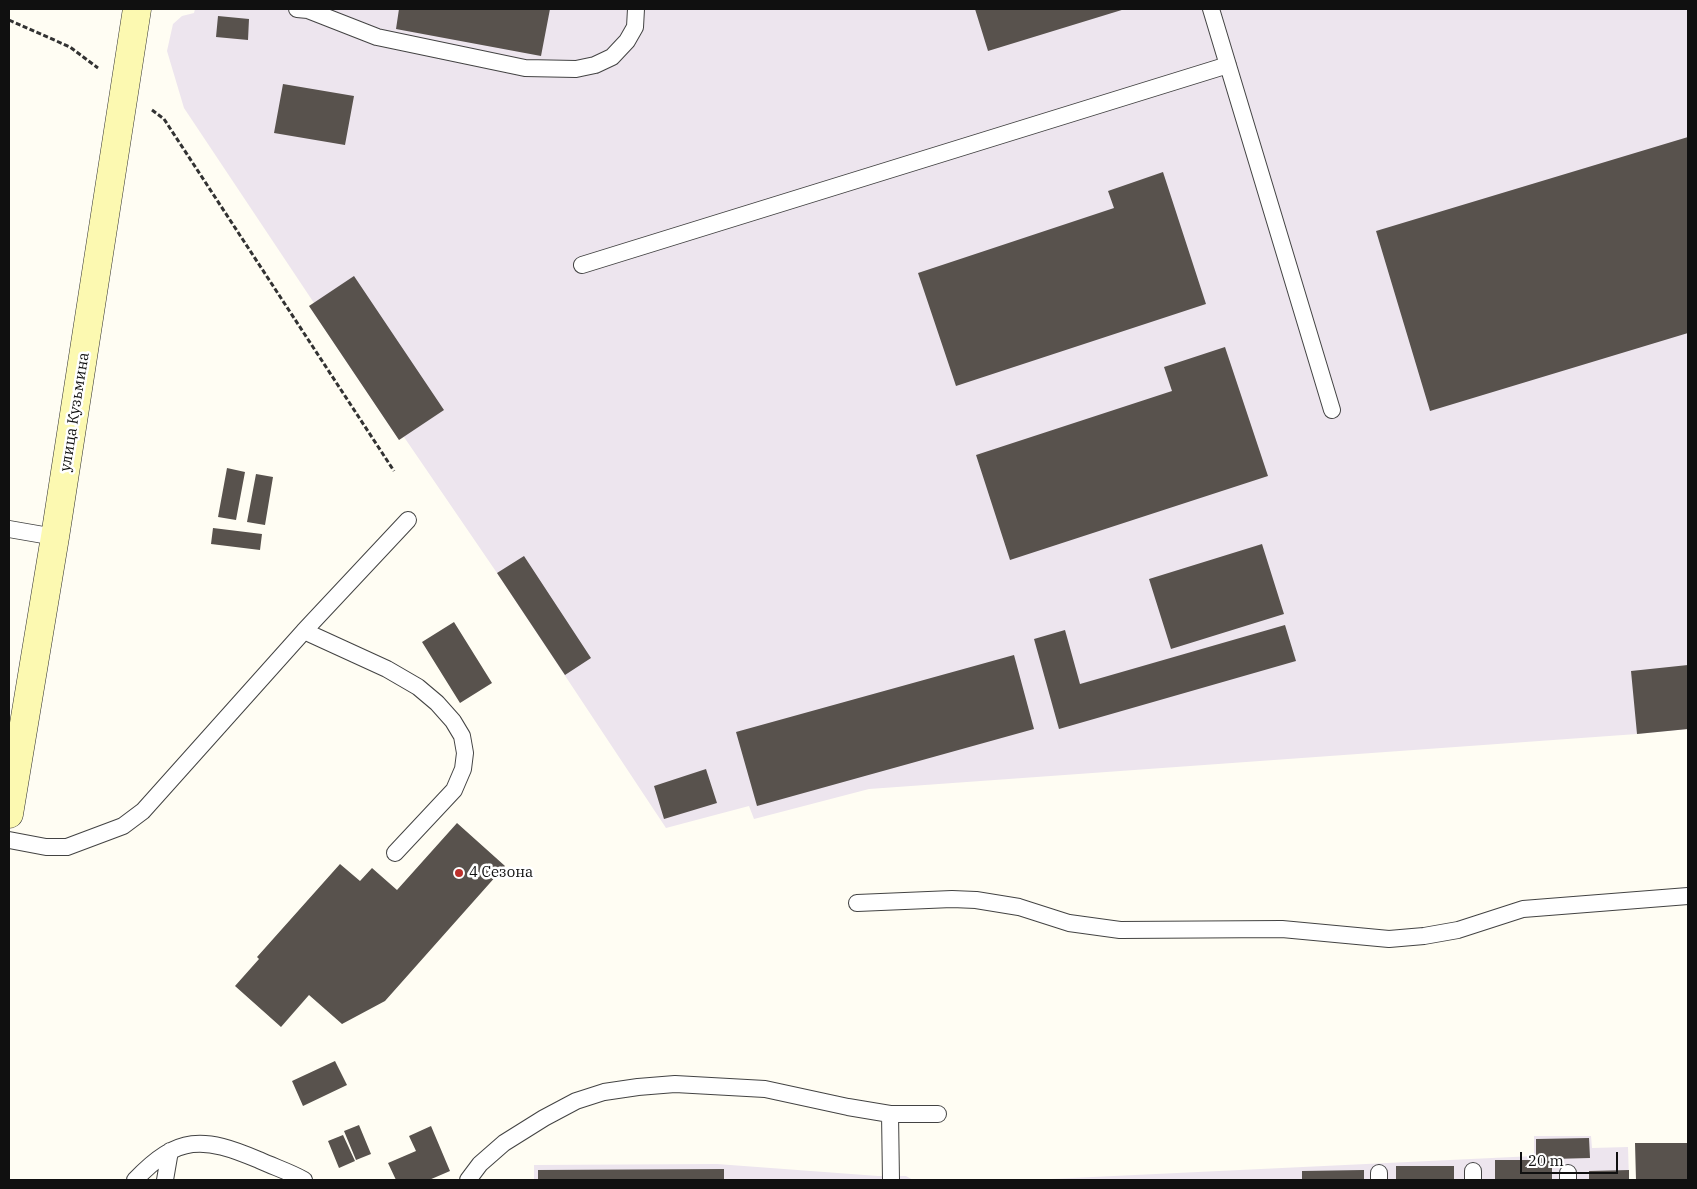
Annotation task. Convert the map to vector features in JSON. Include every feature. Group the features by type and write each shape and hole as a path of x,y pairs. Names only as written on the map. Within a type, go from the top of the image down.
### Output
{"street":[{"name":"улица Кузьмина","path":"9,814 55,537 137,9"}],"lane":[{"path":"304,9 377,37 526,68 576,69 595,65 612,57 627,41 635,26 636,9"},
{"path":"1211,9 1332,410"},
{"path":"582,264 1228,65"},
{"path":"9,840 46,847 67,847 123,826 143,811 304,631 408,520"},
{"path":"9,529 55,537"},
{"path":"304,631 387,669 418,687 437,703 462,736 465,754 463,769 454,790 396,853"},
{"path":"857,903 952,899 976,900 1019,907 1069,923 1120,930 1282,929 1389,939 1424,936 1458,930 1523,909 1688,896"},
{"path":"468,1180 480,1164 504,1143 544,1118 576,1101 613,1091 676,1084 738,1087 765,1089 890,1114 938,1114"},
{"path":"890,1114 891,1180"},
{"path":"134,1180 150,1164 170,1151 191,1144 201,1143 234,1149 304,1180"},
{"path":"165,1180 170,1151"}],"path":[{"path":"9,20 70,47 164,119 394,471"}],"shaded area":[{"path":"195,9 1688,9 1688,729 869,789 754,819 749,806 666,828 497,573 404,437 399,440 309,306 314,303 184,108 167,51 173,24 182,16 194,13"},
{"path":"1534,1136 1591,1136 1592,1148 1628,1147 1629,1180 1030,1180 1534,1156"},
{"path":"717,1164 878,1176 906,1176 913,1180 534,1180 534,1165"}],"building":[{"path":"399,9 550,9 541,56 396,29"},
{"path":"975,9 1125,9 988,51"},
{"path":"218,16 249,19 248,40 216,37"},
{"path":"283,84 354,96 345,145 274,133"},
{"path":"1688,137 1688,333 1430,411 1376,231"},
{"path":"1163,172 1206,304 956,386 918,273 1114,208 1108,191"},
{"path":"354,276 444,410 399,440 309,306"},
{"path":"1225,347 1268,476 1010,560 976,455 1172,391 1164,367"},
{"path":"227,468 245,472 236,520 218,517"},
{"path":"256,474 273,477 265,525 247,522"},
{"path":"213,528 262,534 260,550 211,544"},
{"path":"1262,544 1284,614 1171,649 1149,579"},
{"path":"524,556 591,658 565,675 497,573"},
{"path":"454,622 492,683 460,703 422,642"},
{"path":"1285,625 1296,661 1059,729 1034,639 1065,630 1080,684"},
{"path":"1014,655 1034,729 757,806 736,732"},
{"path":"1688,665 1688,729 1637,734 1631,671"},
{"path":"706,769 717,803 664,819 654,786"},
{"path":"457,823 505,866 385,1001 342,1024 309,995 281,1027 235,986 259,959 257,957 340,864 360,881 372,868 397,890"},
{"path":"335,1061 347,1085 303,1106 292,1081"},
{"path":"359,1125 371,1154 356,1160 344,1131"},
{"path":"431,1126 450,1171 429,1180 396,1180 388,1163 416,1151 409,1136"},
{"path":"343,1135 355,1161 339,1168 328,1141"},
{"path":"1589,1138 1590,1158 1552,1159 1552,1180 1495,1180 1495,1160 1536,1160 1536,1139"},
{"path":"1635,1143 1688,1143 1688,1180 1636,1180"},
{"path":"1396,1166 1454,1166 1454,1180 1396,1180"},
{"path":"724,1169 724,1180 538,1180 538,1170"},
{"path":"1364,1170 1364,1180 1302,1180 1302,1171"},
{"path":"1629,1170 1629,1180 1589,1180 1589,1171"}],"place":[{"name":"4 Сезона","path":"459,873"}]}
